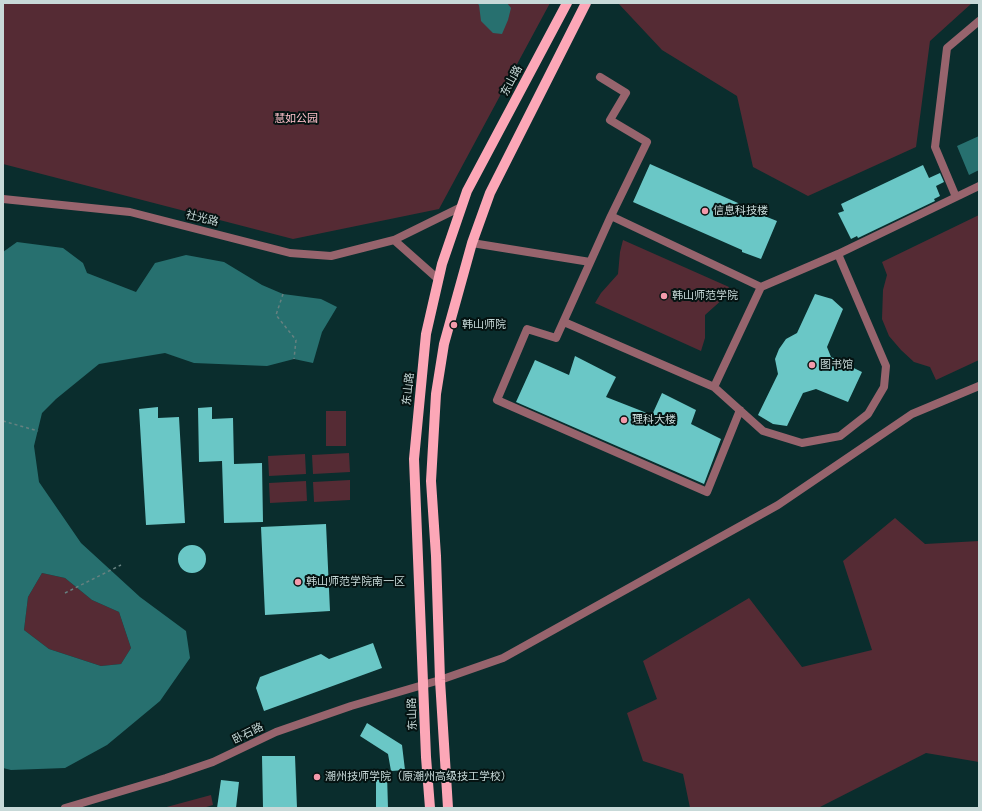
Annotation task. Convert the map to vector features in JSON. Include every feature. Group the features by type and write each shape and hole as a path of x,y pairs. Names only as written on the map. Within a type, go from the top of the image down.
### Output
{"main road":[{"name":"东山路","path":"430,808 423,685 414,459 426,334 442,264 467,191 567,3"},
{"path":"448,808 440,680 436,556 431,481 436,394 444,344 472,243 490,193 586,3"}],"street":[{"path":"956,197 935,147 947,48 979,21"},
{"path":"600,77 626,93 610,120 647,142 611,216 556,338 527,329 496,400 707,492 740,410"},
{"path":"714,387 761,287 838,254 979,186"},
{"name":"社光路","path":"3,199 130,212 290,253 331,256 394,240 461,207"},
{"path":"611,216 761,287"},
{"path":"394,240 438,279"},
{"path":"472,243 590,262"},
{"path":"564,322 714,387 763,432 802,443 840,436 868,414 884,387 886,366 838,254"},
{"name":"卧石路","path":"65,808 166,778 213,762 276,732 352,706 440,680 503,658 778,505 912,414 979,386"}],"path":[{"path":"283,294 276,315 296,340 294,359"},
{"path":"3,421 38,431"},
{"path":"65,592 120,565"}],"green space":[{"name":"慧如公园","path":"3,3 550,3 439,209 293,239 3,164"},
{"path":"618,3 972,3 930,41 916,147 808,196 753,167 737,96 662,50"},
{"path":"979,215 979,360 936,380 930,367 914,362 889,336 882,319 883,290 887,275 882,262"},
{"path":"623,240 729,287 724,298 705,315 705,338 701,351 595,303 601,293 618,274 620,252"},
{"path":"326,411 346,411 346,446 326,446"},
{"path":"349,453 350,472 313,474 312,455"},
{"path":"305,454 306,474 269,476 268,456"},
{"path":"350,480 350,500 314,502 313,482"},
{"path":"306,481 307,501 270,503 269,483"},
{"path":"895,518 925,544 979,541 979,762 926,753 818,808 690,808 683,774 643,761 627,713 657,699 643,661 749,598 802,667 872,650 843,561"},
{"path":"42,573 65,578 92,600 119,612 131,648 121,664 101,666 49,649 24,630 28,597"},
{"path":"211,795 213,805 203,808 163,808"}],"water":[{"path":"477,3 507,3 511,8 502,34 493,33 481,21 479,5"},
{"path":"979,136 979,170 969,175 957,146"},
{"path":"17,242 63,248 83,263 87,273 136,292 155,263 186,255 224,262 262,285 283,294 321,299 337,307 322,332 313,363 294,359 267,366 194,363 165,353 99,364 56,399 42,413 34,446 39,482 81,543 140,597 186,631 190,658 160,701 107,745 65,768 11,770 3,768 3,252","holes":["42,573 65,578 92,600 119,612 131,648 121,664 101,666 49,649 24,630 28,597"]}],"building":[{"path":"650,164 747,207 747,209 777,221 761,259 742,252 742,250 633,202"},
{"path":"923,165 929,178 940,173 944,182 936,186 940,196 934,199 935,201 858,238 857,236 851,239 838,213 844,211 841,204"},
{"name":"图书馆","path":"815,294 832,299 843,309 827,347 831,357 862,372 848,402 816,389 803,393 787,426 773,424 758,415 778,374 775,359 779,349 786,339 797,333"},
{"name":"理科大楼","path":"575,356 616,377 606,397 652,415 662,393 696,410 691,424 721,439 704,484 516,402 535,360 569,375"},
{"path":"158,407 158,418 179,417 185,523 146,525 139,409"},
{"path":"212,407 212,419 233,418 234,464 262,463 263,522 224,523 222,461 199,462 198,408"},
{"path":"326,524 330,611 265,615 261,527"},
{"path":"192,545 202,549 206,559 202,569 192,573 182,569 178,559 182,549"},
{"path":"373,643 382,668 264,711 256,688 260,677 321,654 329,659"},
{"path":"367,723 402,745 405,770 391,771 388,754 360,736"},
{"path":"262,756 295,756 297,808 263,808"},
{"path":"376,774 387,774 388,808 376,808"},
{"path":"221,780 239,782 236,808 217,808"}],"place":[{"name":"信息科技楼","path":"705,211"},
{"name":"韩山师范学院","path":"664,296"},
{"name":"韩山师院","path":"454,325"},
{"name":"图书馆","path":"812,365"},
{"name":"理科大楼","path":"624,420"},
{"name":"韩山师范学院南一区","path":"298,582"},
{"name":"潮州技师学院（原潮州高级技工学校）","path":"317,777"}]}
